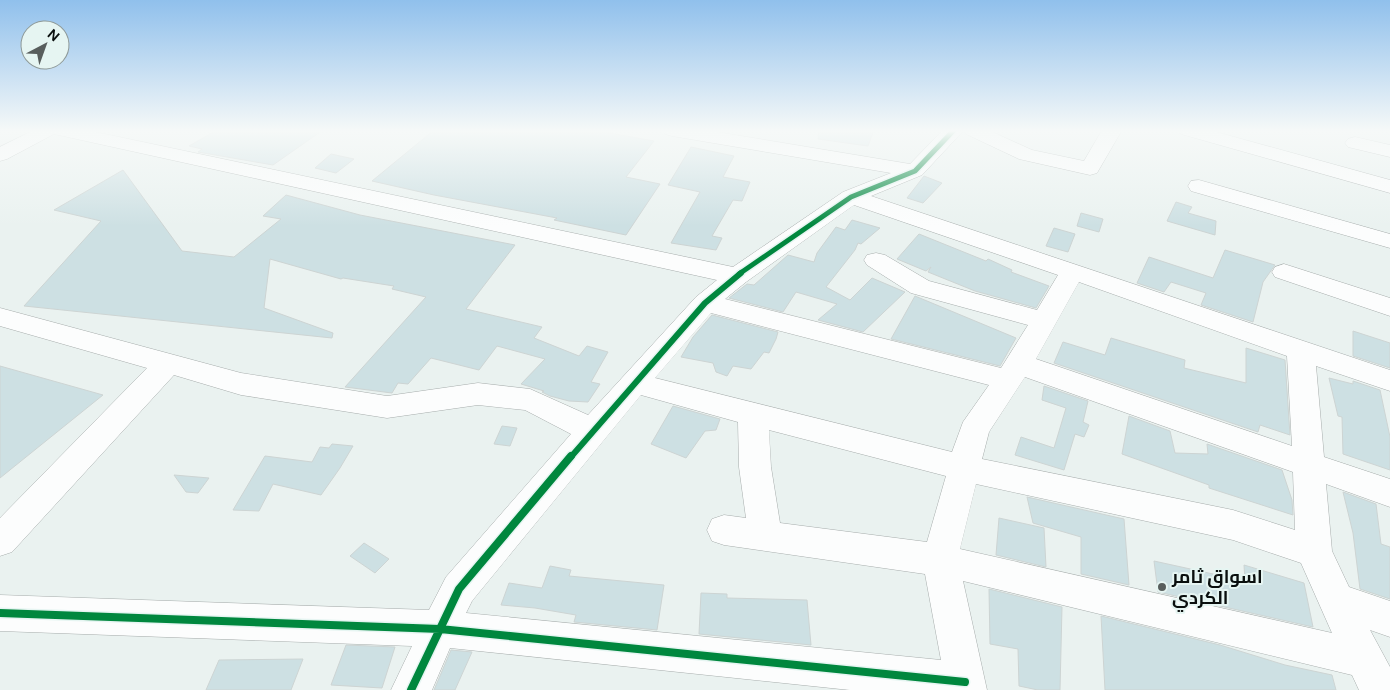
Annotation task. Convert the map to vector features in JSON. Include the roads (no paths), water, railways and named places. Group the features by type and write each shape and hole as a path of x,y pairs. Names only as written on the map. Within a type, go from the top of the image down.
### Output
{"street":[{"path":"209,162 737,276"},
{"path":"862,162 914,171"},
{"path":"411,690 459,589 592,431 705,303 737,276 851,197 914,171 923,162"},
{"path":"1059,162 1090,169 1094,162"},
{"path":"1302,162 1390,187"},
{"path":"1199,186 1390,241"},
{"path":"851,197 1074,271 1390,381"},
{"path":"876,260 920,287 1044,322"},
{"path":"0,613 440,629 966,686 940,560 963,468 974,430 1014,372 1074,271"},
{"path":"1284,272 1390,307"},
{"path":"705,303 1014,372 1310,465 1390,493"},
{"path":"0,317 241,384 387,407 478,394 530,400 592,431"},
{"path":"1301,350 1310,465 1314,552 1373,675"},
{"path":"7,524 168,364"},
{"path":"635,383 963,468 1233,524 1314,552"},
{"path":"753,414 755,467 765,535"},
{"path":"724,530 940,560 1373,675"},
{"path":"1336,600 1390,620"}],"place":[{"name":"اسواق ثامر الكردي","path":"1162,587"}]}
